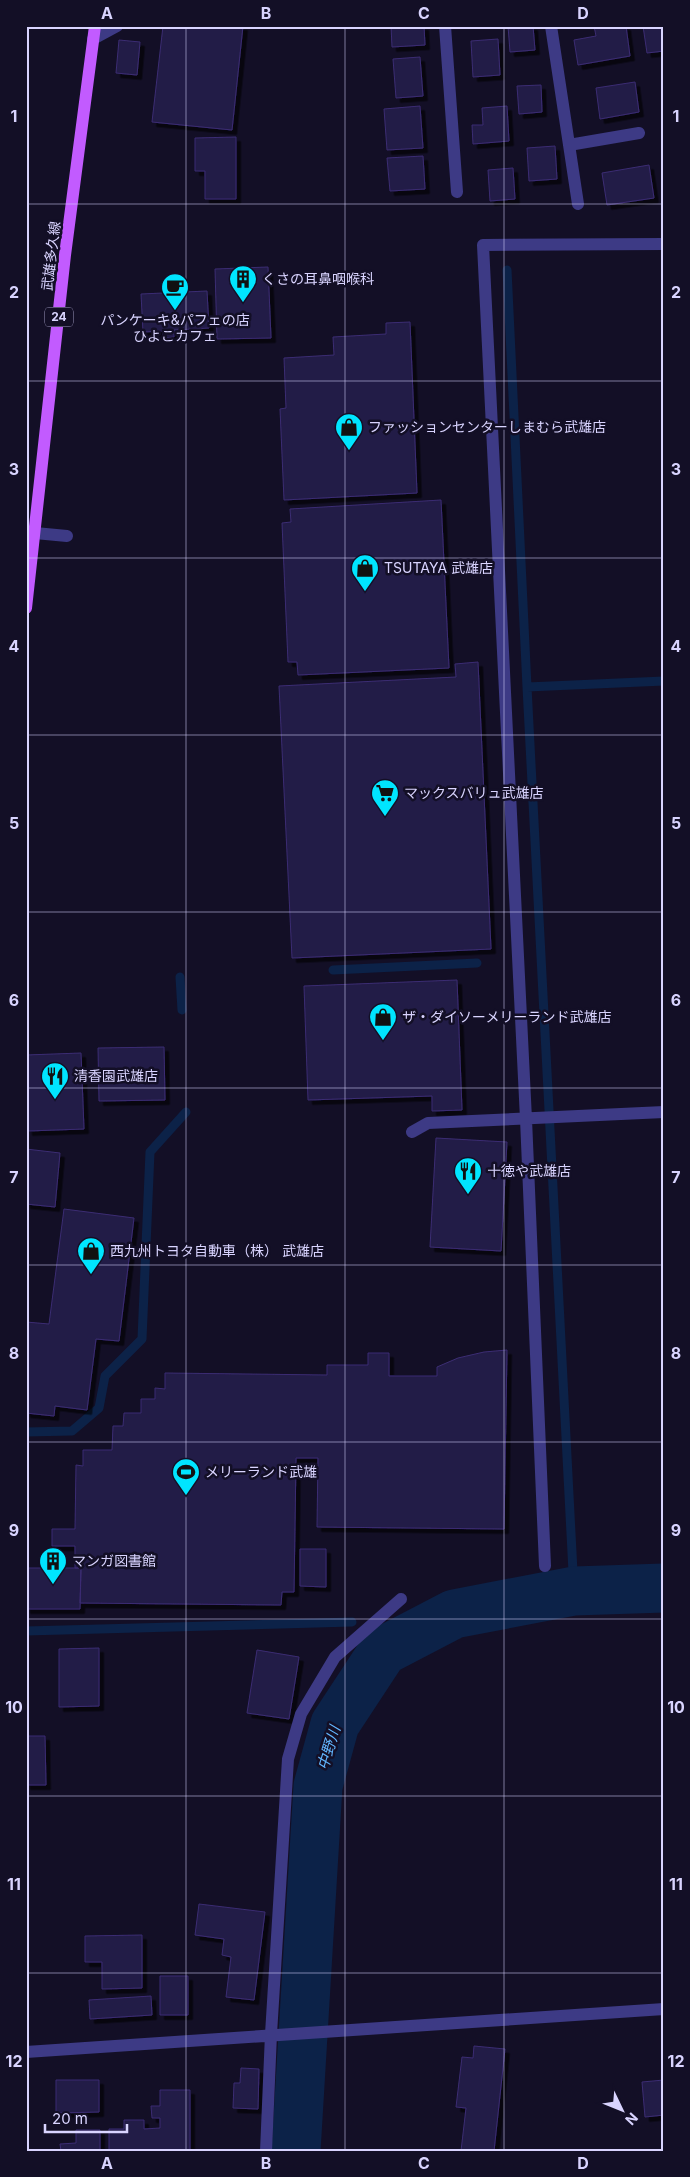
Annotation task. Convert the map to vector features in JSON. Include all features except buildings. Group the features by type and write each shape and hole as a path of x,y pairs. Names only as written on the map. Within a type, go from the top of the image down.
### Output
{"main road":[{"name":"武雄多久線","path":"26,608 65,256 94,32"}],"street":[{"path":"94,32 117,26"},
{"path":"445,26 457,192"},
{"path":"551,26 578,204"},
{"path":"569,144 639,133"},
{"path":"545,1566 526,1119 483,245 664,244"},
{"path":"35,533 67,536"},
{"path":"412,1132 428,1123 664,1112"},
{"path":"266,2151 276,2034 288,1759 301,1714 335,1657 401,1599"},
{"path":"26,2052 664,2008"}],"waterway":[{"path":"507,270 527,687"},
{"path":"574,1591 527,687 664,681"},
{"path":"333,970 477,963"},
{"path":"180,977 182,1010"},
{"path":"26,1432 72,1431 99,1408 105,1376 142,1339 150,1152 186,1112"},
{"name":"中野川","path":"296,2151 318,1786 335,1724 383,1651 454,1614 574,1591 664,1588"},
{"path":"26,1631 352,1622"}],"place":[{"name":"くさの耳鼻咽喉科","path":"243,303"},
{"name":"パンケーキ&パフェの店 ひよこカフェ","path":"175,311"},
{"name":"ファッションセンターしまむら武雄店","path":"349,451"},
{"name":"TSUTAYA 武雄店","path":"365,592"},
{"name":"マックスバリュ武雄店","path":"385,817"},
{"name":"ザ・ダイソーメリーランド武雄店","path":"383,1041"},
{"name":"清香園武雄店","path":"55,1100"},
{"name":"十徳や武雄店","path":"468,1195"},
{"name":"西九州トヨタ自動車（株） 武雄店","path":"91,1275"},
{"name":"メリーランド武雄","path":"186,1496"},
{"name":"マンガ図書館","path":"53,1585"}]}
